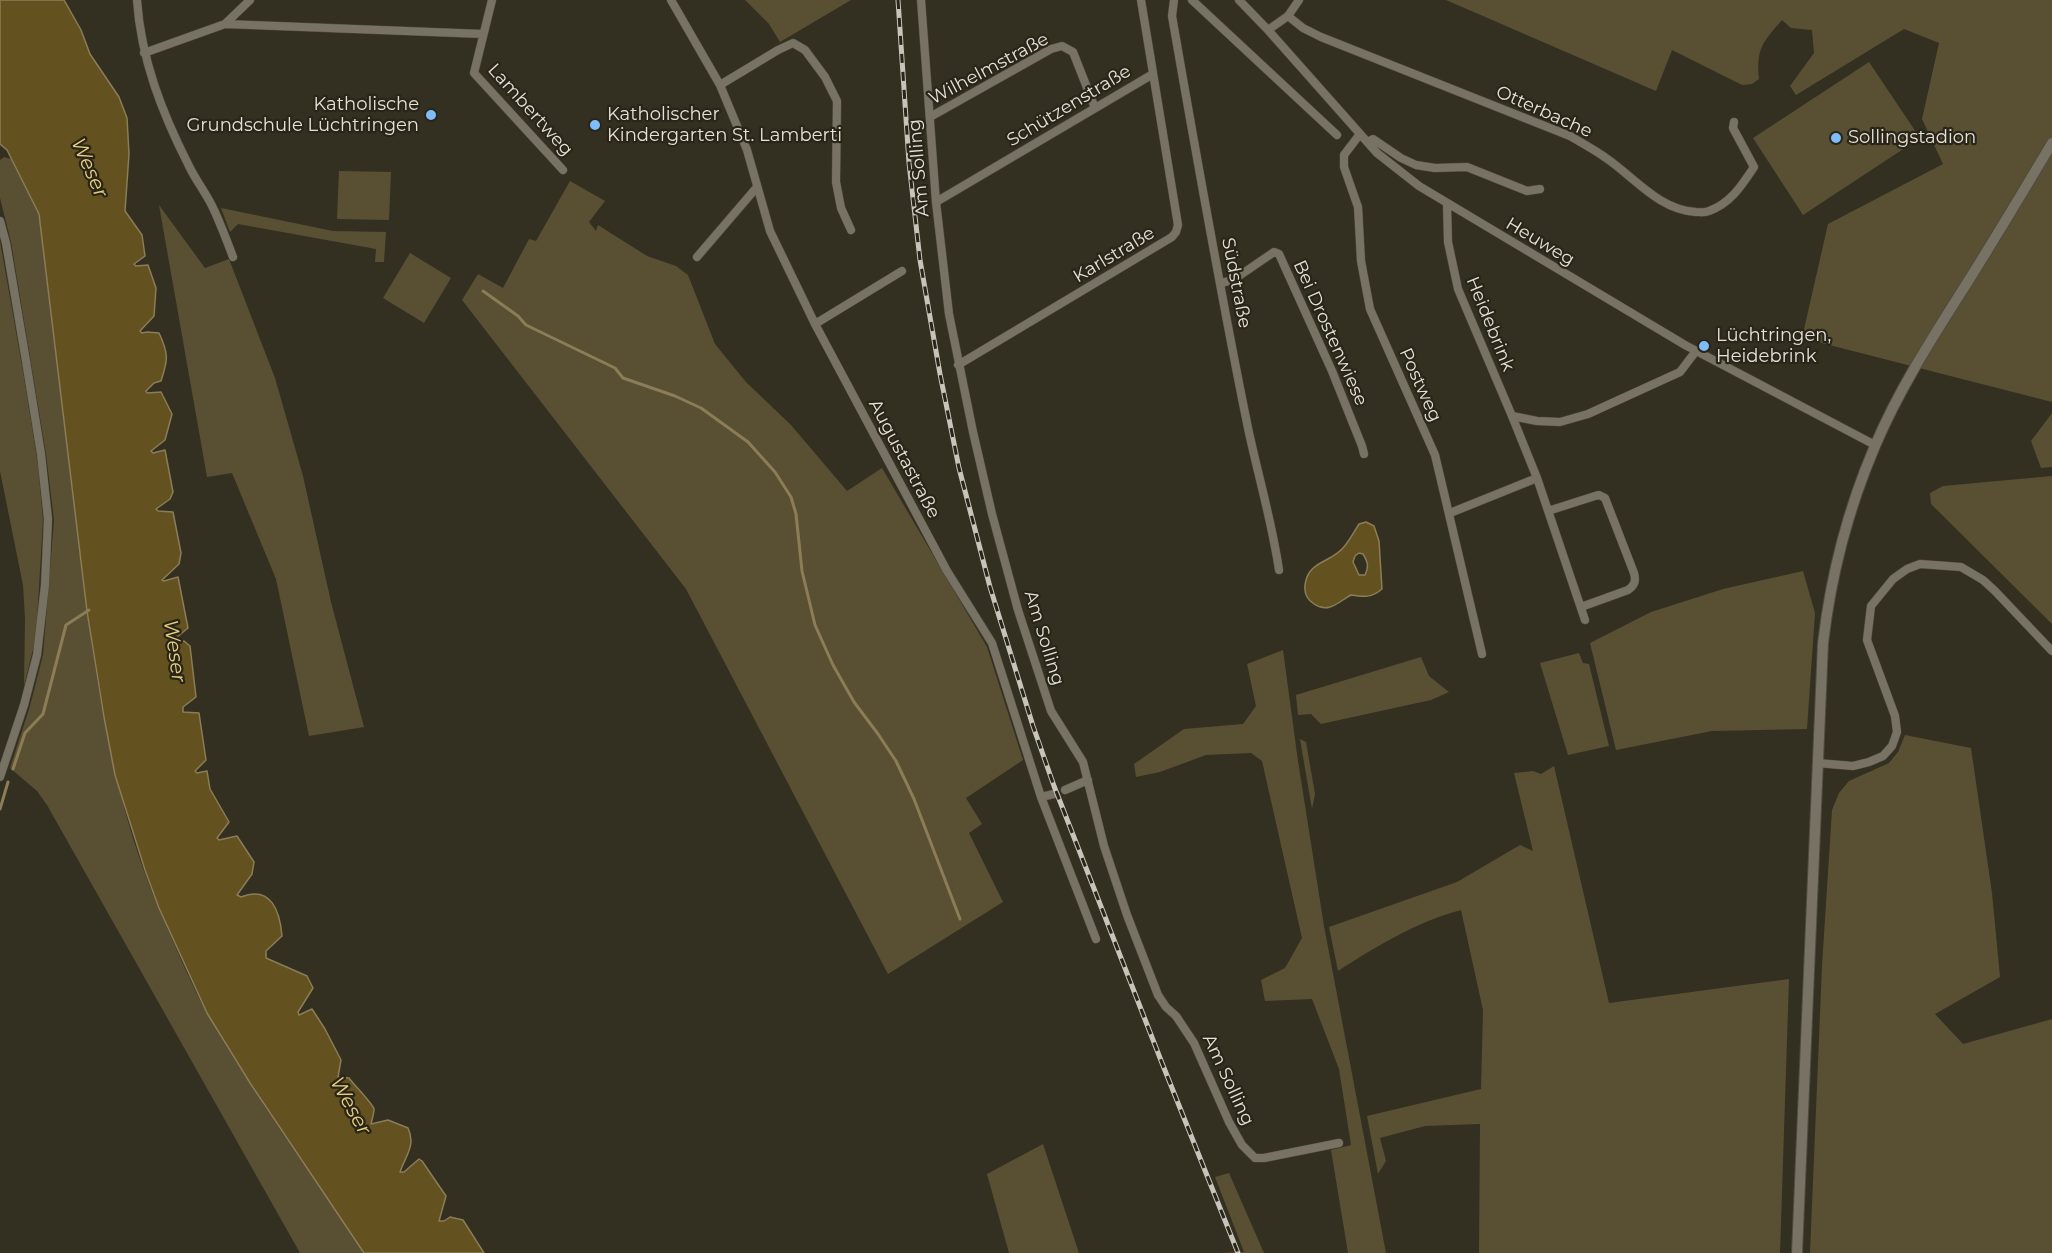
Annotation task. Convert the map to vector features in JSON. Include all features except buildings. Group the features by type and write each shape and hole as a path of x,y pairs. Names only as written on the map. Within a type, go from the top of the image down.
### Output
{"main road":[{"path":"1797,1253 1817,763 1823,643 1828,601 1850,513 1875,445 1905,386 2052,143"}],"street":[{"path":"137,0 149,74 169,125 213,208 233,257"},
{"path":"225,24 250,0"},
{"name":"Lambertweg","path":"492,0 474,73 563,170"},
{"name":"Augustastraße","path":"671,0 720,85 747,150 770,231 815,324 947,571 992,643 1041,798 1096,939"},
{"name":"Am Solling","path":"921,0 936,202 949,314 958,365 992,514 1018,610 1051,711 1083,762 1104,846 1127,915 1158,995 1194,1043 1212,1088 1242,1145 1255,1158 1264,1158 1339,1143"},
{"name":"Schützenstraße","path":"936,202 1153,74 1141,0"},
{"name":"Südstraße","path":"1174,0 1172,16 1221,283 1248,429 1279,570"},
{"path":"1192,0 1337,135"},
{"name":"Heuweg","path":"1239,0 1360,134 1393,167 1448,204 1696,351 1875,445"},
{"path":"1268,30 1287,16 1299,0"},
{"name":"Otterbache","path":"1287,16 1321,37 1570,136 1608,159 1638,185 1659,199 1689,212 1707,212 1722,204 1737,193 1754,166 1733,128 1734,122"},
{"path":"144,54 225,24 483,34"},
{"path":"720,85 793,43 806,50 825,77 837,101 836,182 841,208 851,230"},
{"name":"Wilhelmstraße","path":"930,117 1051,48 1062,46 1073,52 1095,108"},
{"name":"Karlstraße","path":"958,365 1172,237 1176,232 1178,225 1153,74"},
{"name":"Postweg","path":"1360,134 1344,155 1344,167 1358,207 1361,261 1370,309 1436,455 1482,654"},
{"path":"1368,142 1373,139 1416,165 1435,168 1467,167 1527,190 1540,189"},
{"path":"698,257 758,187"},
{"name":"Heidebrink","path":"1448,204 1448,242 1458,290 1537,478 1585,620"},
{"path":"0,221 6,243 28,373 41,454 48,519 45,585 37,655 24,705 0,777"},
{"name":"Bei Drostenwiese","path":"1221,283 1233,280 1274,252 1279,254 1332,371 1364,454"},
{"path":"815,324 902,271"},
{"path":"1512,416 1537,421 1560,422 1588,414 1680,372 1696,351"},
{"path":"1450,513 1537,478"},
{"path":"1548,511 1599,495 1605,498 1634,573 1636,580 1634,586 1628,590 1581,607"},
{"path":"1817,763 1852,766 1882,756 1892,746 1897,732 1895,716 1867,640 1870,606 1893,579 1907,569 1920,564 1961,567 1983,580 1995,591 2052,651"},
{"path":"1065,790 1089,780"},
{"path":"1041,798 1054,794"}],"shaded area":[{"path":"745,0 851,0 780,42 769,24"},
{"path":"1446,0 2052,0 2052,402 1802,338 1828,224 1943,164 1922,119 1939,43 1904,29 1796,95 1790,86 1814,53 1812,30 1791,28 1782,20 1762,46 1758,68 1759,79 1752,84 1742,85 1672,50 1656,91"},
{"name":"Sollingstadion","path":"1869,62 1920,138 1803,215 1753,138"},
{"path":"4,157 11,159 39,214 97,674 115,770 141,864 208,1015 264,1106 364,1253 300,1253 47,805 37,791 10,768 30,706 43,655 54,520 46,454 11,242 0,198 0,160"},
{"path":"339,171 391,172 389,220 337,219"},
{"path":"570,181 605,201 589,222 596,231 598,225 647,256 676,266 688,275 715,344 746,382 791,425 847,491 882,468 987,647 1023,760 966,798 982,824 969,833 1003,902 888,974 686,589 462,300 478,274 503,288 529,239 536,241"},
{"path":"159,205 205,268 229,259 275,378 303,476 331,602 364,727 309,736 276,579 232,473 207,477"},
{"path":"221,208 333,231 386,232 384,262 375,262 376,249 238,224 230,232"},
{"path":"0,241 38,465 43,520 36,637 24,686 23,585 0,471"},
{"path":"410,253 451,278 424,323 383,298"},
{"path":"2052,413 2052,467 2041,468 2031,441"},
{"path":"2052,476 2052,624 1931,504 1930,493 1943,486"},
{"path":"1803,571 1815,613 1807,729 1712,731 1616,750 1590,643 1651,612 1723,589"},
{"path":"1283,650 1324,926 1386,1253 1348,1253 1331,1150 1351,1145 1339,1069 1312,999 1265,1001 1261,980 1285,968 1302,938 1262,761 1251,753 1206,755 1160,772 1136,777 1134,764 1184,729 1243,724 1256,706 1247,664"},
{"path":"1579,653 1583,663 1589,664 1609,746 1568,755 1540,663"},
{"path":"1421,657 1429,676 1449,692 1431,700 1321,724 1311,714 1298,715 1296,695"},
{"path":"1905,735 1971,748 1992,893 2000,977 1935,1014 1963,1044 2052,1019 2052,1253 1810,1253 1822,966 1832,810 1839,793 1849,781 1889,763 1898,752"},
{"path":"1300,739 1306,742 1315,794 1312,809"},
{"path":"1554,766 1609,1003 1789,979 1780,1253 1479,1253 1480,1124 1425,1126 1380,1138 1386,1161 1378,1174 1367,1116 1481,1089 1483,1010 1461,910 1413,928 1338,971 1329,927 1457,882 1520,845 1533,851 1514,773 1533,771 1541,774"},
{"path":"1043,1144 1079,1253 1009,1253 987,1174"},
{"path":"1229,1173 1264,1253 1218,1253 1244,1252 1215,1177"}],"water":[{"name":"Weser","path":"0,0 64,0 81,30 90,54 119,97 127,118 129,154 125,211 142,235 145,256 134,264 136,266 148,265 156,288 154,316 140,331 159,333 165,346 166,357 161,381 154,383 146,391 147,393 161,392 172,414 165,440 151,451 153,453 165,450 173,492 170,499 156,509 173,512 181,553 179,564 162,580 178,577 188,628 171,642 173,645 184,641 190,646 196,697 183,707 183,712 199,713 206,760 195,771 197,773 207,771 210,789 229,822 217,838 219,840 237,836 254,862 252,874 237,895 241,897 251,894 260,895 267,897 272,903 279,918 282,936 266,951 266,958 307,976 313,988 298,1012 299,1015 312,1009 341,1060 338,1077 349,1078 373,1107 371,1124 388,1120 408,1128 411,1145 400,1172 404,1172 419,1159 422,1161 446,1196 439,1221 450,1217 463,1220 484,1253 364,1253 250,1083 207,1013 159,908 115,775 104,717 87,611 39,214 7,150 0,144"},
{"path":"1366,522 1374,526 1379,541 1382,589 1368,596 1351,595 1338,604 1319,607 1308,598 1306,593 1307,577 1310,571 1343,548 1359,524","holes":["1359,553 1363,554 1367,562 1367,569 1365,575 1359,575 1353,562 1355,556"]}],"waterway":[{"path":"483,291 518,316 526,325 615,368 623,378 675,396 701,408 748,442 775,472 791,497 796,514 802,571 815,625 833,665 854,702 896,761 914,799 960,919"},
{"path":"13,769 25,733 43,714 66,625 89,610"},
{"path":"0,809 8,782"}],"railway":[{"path":"898,0 909,163 920,260 959,468 990,587 1054,786 1238,1253"}],"place":[{"name":"Katholische Grundschule Lüchtringen","path":"431,115"},
{"name":"Katholischer Kindergarten St. Lamberti","path":"595,125"},
{"name":"Sollingstadion","path":"1836,138"},
{"name":"Lüchtringen, Heidebrink","path":"1704,346"}]}
